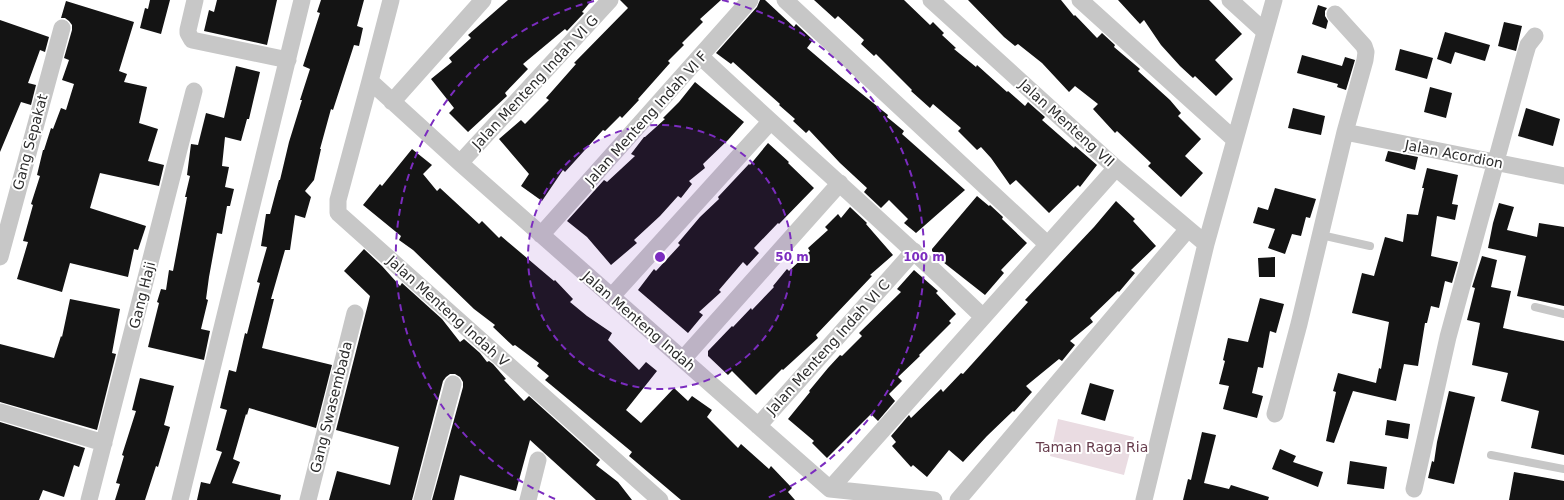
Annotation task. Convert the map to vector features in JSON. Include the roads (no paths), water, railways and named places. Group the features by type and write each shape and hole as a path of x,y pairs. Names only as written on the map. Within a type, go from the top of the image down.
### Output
{"street":[{"path":"195,0 188,30 192,40 288,60"},
{"path":"180,500 302,0"},
{"name":"Jalan Menteng Indah V","path":"391,0 338,200 338,213 660,500"},
{"path":"392,102 483,0"},
{"name":"Jalan Menteng Indah VI G","path":"460,163 610,0"},
{"name":"Jalan Menteng Indah VI F","path":"541,235 750,0"},
{"path":"785,0 1047,244"},
{"name":"Jalan Menteng VII","path":"931,0 1116,168 1206,244"},
{"path":"1080,0 1235,140"},
{"path":"1230,0 1264,31"},
{"path":"1144,500 1206,244 1264,31 1274,0"},
{"path":"1275,414 1300,324 1344,132 1365,60 1366,52 1361,41 1335,14"},
{"name":"Gang Sepakat","path":"0,257 62,28"},
{"path":"1414,489 1448,337 1525,55 1528,45 1535,36"},
{"path":"700,56 770,122 840,183 914,251 983,317"},
{"name":"Jalan Menteng Indah","path":"370,81 541,235 830,489"},
{"name":"Gang Haji","path":"89,500 194,91"},
{"path":"612,296 770,122"},
{"name":"Jalan Acordion","path":"1344,132 1564,176"},
{"path":"830,489 1116,168"},
{"path":"683,359 840,183"},
{"path":"958,500 1188,229"},
{"name":"Jalan Menteng Indah VI C","path":"758,426 914,251"},
{"name":"Gang Swasembada","path":"308,500 355,314"},
{"path":"422,500 453,384"},
{"path":"0,412 104,443"},
{"path":"528,500 538,460"},
{"path":"830,489 934,500"}],"lane":[{"path":"1321,235 1370,246"},
{"path":"1535,307 1564,314"},
{"path":"1491,455 1564,469"}],"park label":[{"name":"Taman Raga Ria","path":"1092,447"}]}
